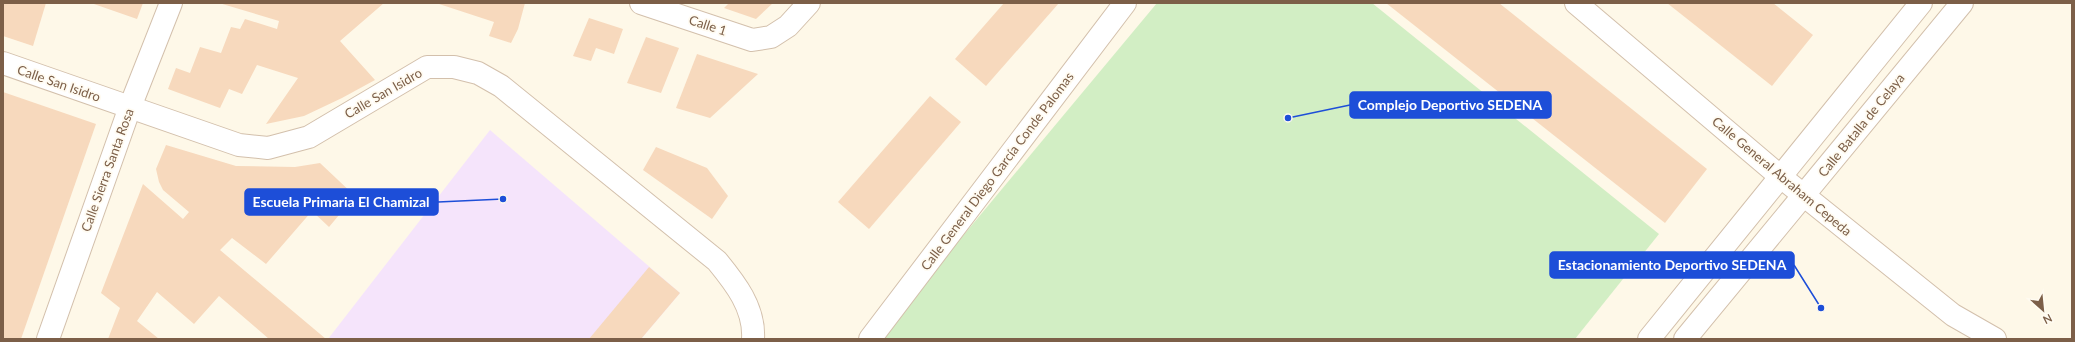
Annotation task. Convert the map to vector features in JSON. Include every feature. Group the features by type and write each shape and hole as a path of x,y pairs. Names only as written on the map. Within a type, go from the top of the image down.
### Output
{"street":[{"name":"Calle Sierra Santa Rosa","path":"48,339 130,107 171,3"},
{"name":"Calle 1","path":"640,3 752,40 771,37 788,26 809,3"},
{"name":"Calle General Diego García Conde Palomas","path":"870,339 1125,3"},
{"name":"Calle General Abraham Cepeda","path":"1576,3 1781,177 1953,315 1995,339"},
{"path":"1649,339 1921,3"},
{"name":"Calle Batalla de Celaya","path":"1685,339 1962,3"},
{"name":"Calle San Isidro","path":"3,63 239,145 268,148 309,137 427,67 454,67 472,71 501,86 717,261 740,289 753,327 752,339"}],"shaded area":[{"path":"490,130 680,293 641,339 328,339"}],"green space":[{"path":"1157,3 1372,3 1659,234 1575,339 877,339"}],"building":[{"path":"3,3 46,3 33,46 3,36"},
{"path":"91,3 143,3 137,19"},
{"path":"219,3 384,3 340,41 375,80 304,116 266,124 298,78 257,65 242,94 229,89 220,108 168,89 176,68 190,73 200,47 221,53 231,27 240,29 245,19 277,29 279,21"},
{"path":"436,3 525,3 518,29 511,43 489,36 494,22"},
{"path":"729,3 773,3 756,19 724,8"},
{"path":"1004,3 1059,3 986,86 955,59"},
{"path":"1386,3 1499,3 1707,169 1665,223"},
{"path":"1667,3 1773,3 1813,35 1772,86"},
{"path":"589,18 623,29 614,54 596,48 591,61 573,56"},
{"path":"646,37 679,48 661,93 627,83"},
{"path":"697,54 758,74 710,118 676,108"},
{"path":"3,92 96,124 21,339 3,339"},
{"path":"930,96 961,122 869,229 838,202"},
{"path":"166,145 236,166 295,167 320,163 355,196 329,227 312,211 266,264 232,238 220,250 326,339 269,339 219,296 194,324 157,292 137,321 159,339 108,339 120,308 101,293 143,184 183,219 189,212 163,190 159,182 156,169"},
{"path":"656,147 707,168 728,196 712,219 643,170"},
{"path":"649,267 680,293 641,339 589,339"}],"place":[{"name":"Complejo Deportivo SEDENA","path":"1288,118"},
{"name":"Escuela Primaria El Chamizal","path":"503,199"},
{"name":"Estacionamiento Deportivo SEDENA","path":"1821,308"}]}
